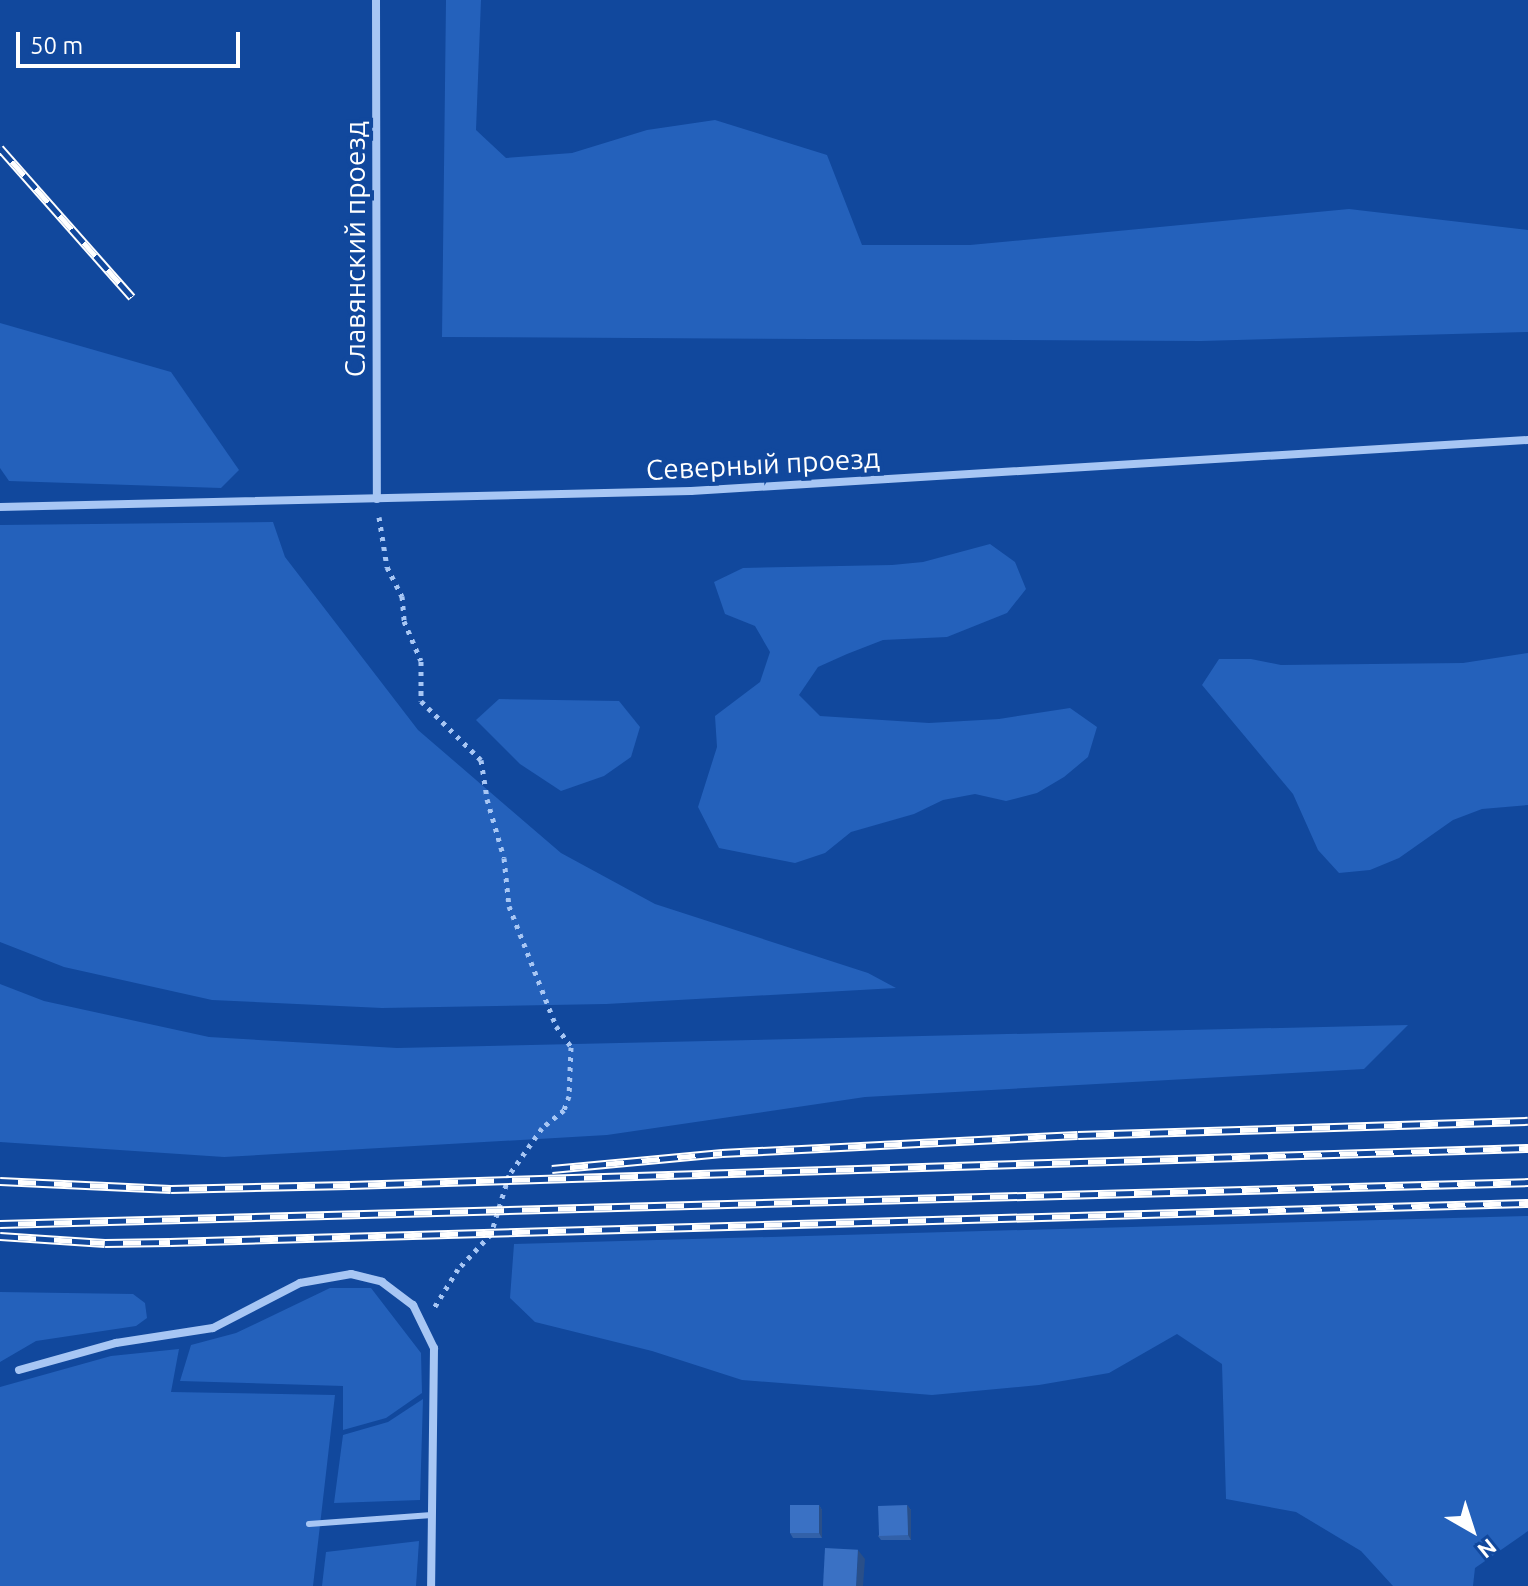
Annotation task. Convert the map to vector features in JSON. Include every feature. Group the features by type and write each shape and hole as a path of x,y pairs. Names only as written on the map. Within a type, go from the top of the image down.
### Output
{"street":[{"name":"Славянский проезд","path":"376,0 377,499"},
{"name":"Северный проезд","path":"0,507 691,491 1528,440"},
{"path":"19,1370 116,1343 213,1328 300,1283 351,1274 382,1282 413,1305 434,1348 431,1586"}],"lane":[{"path":"309,1524 432,1515"}],"path":[{"path":"377,499 387,567 402,596 404,621 421,661 421,701 481,760 487,799 504,858 509,906 571,1055 569,1096 564,1110 542,1128 530,1151 509,1175 491,1234 458,1269 436,1301 426,1332"}],"shaded area":[{"path":"446,0 481,0 476,130 506,158 572,153 647,130 715,120 827,155 862,245 970,245 1349,209 1528,230 1528,332 1201,341 442,337"},
{"path":"0,323 171,372 239,470 221,488 9,481 0,468"},
{"path":"273,522 285,557 418,730 561,853 655,904 868,973 896,988 606,1004 382,1008 212,1000 64,967 0,942 0,525"},
{"path":"990,544 1015,562 1026,589 1007,613 947,637 883,640 847,654 818,667 799,695 820,716 929,723 999,719 1070,708 1097,727 1088,757 1064,777 1037,793 1006,801 975,794 943,800 914,814 851,832 825,853 795,863 719,848 698,807 717,747 715,716 760,682 770,652 755,626 725,614 714,582 743,568 923,562"},
{"path":"1528,653 1528,805 1482,809 1453,820 1399,858 1370,870 1339,873 1318,850 1293,794 1202,685 1219,659 1251,659 1281,665 1463,663"},
{"path":"499,699 619,701 640,727 631,757 604,776 561,791 520,764 476,720"},
{"path":"0,984 44,1001 209,1037 397,1048 1408,1025 1364,1069 865,1097 607,1135 224,1157 0,1142"},
{"path":"1528,1216 1528,1531 1475,1568 1473,1586 1393,1586 1361,1551 1296,1512 1226,1499 1222,1364 1177,1334 1109,1373 1039,1385 932,1395 742,1380 652,1351 535,1322 510,1298 514,1244"},
{"path":"330,1288 371,1288 421,1353 422,1393 386,1418 343,1430 343,1386 180,1381 191,1345 236,1333"},
{"path":"0,1292 133,1294 145,1303 147,1318 136,1326 36,1341 0,1362"},
{"path":"179,1349 171,1392 335,1395 313,1586 0,1586 0,1387 111,1356"},
{"path":"423,1399 420,1500 334,1503 343,1435 388,1422"},
{"path":"419,1541 416,1586 322,1586 326,1552"}],"building":[{"path":"790,1505 819,1505 819,1533 790,1533"},
{"path":"907,1505 908,1535 879,1536 878,1506"},
{"path":"825,1548 858,1550 856,1586 823,1586"}],"railway":[{"path":"0,148 132,297"},
{"path":"552,1169 722,1153 1078,1135 1528,1121"},
{"path":"0,1181 171,1189 1528,1148"},
{"path":"0,1224 1528,1182"},
{"path":"0,1236 105,1243 170,1242 1528,1203"}]}
